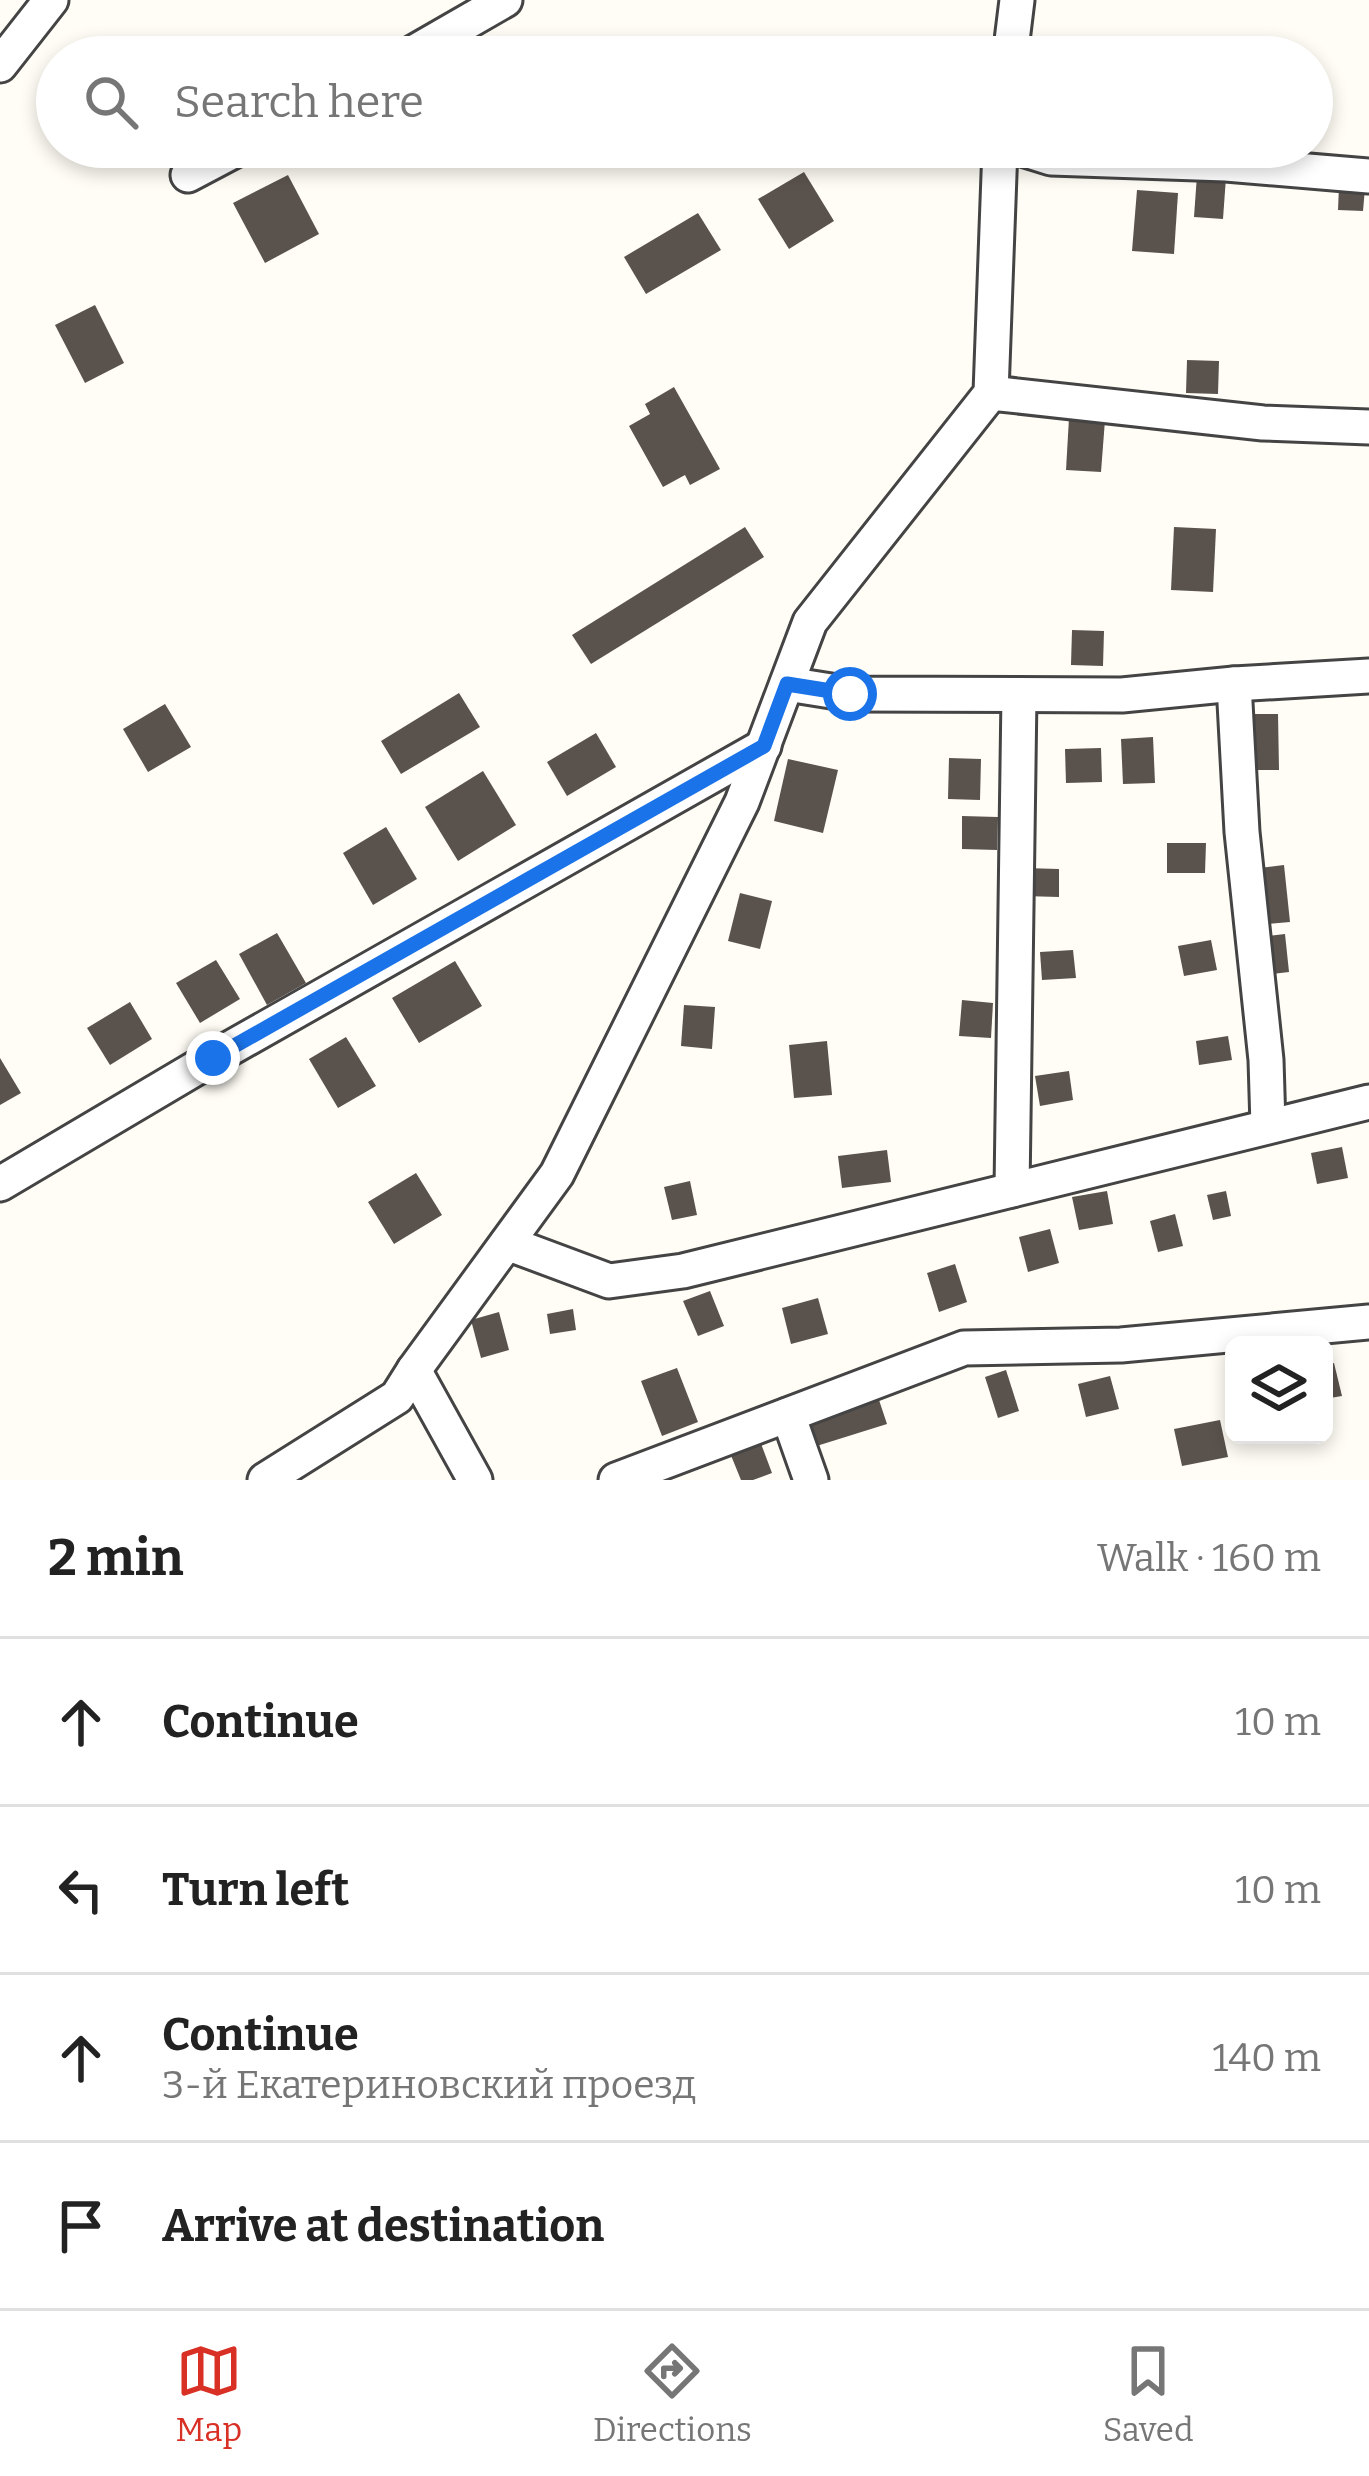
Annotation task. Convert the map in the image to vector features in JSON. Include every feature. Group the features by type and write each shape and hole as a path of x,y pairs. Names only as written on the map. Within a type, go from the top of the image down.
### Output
{"street":[{"path":"0,65 51,0"},
{"path":"442,36 505,0"},
{"path":"1013,36 1017,0"},
{"path":"188,175 201,168"},
{"path":"265,1480 397,1397 557,1174 742,802 810,622 991,393 999,168"},
{"path":"1274,168 1369,176"},
{"path":"991,393 1263,423 1369,427"},
{"path":"787,684 850,694 1122,695 1369,676"},
{"path":"1234,684 1268,1126"},
{"path":"1012,1190 1019,695"},
{"path":"0,1184 764,746"},
{"path":"507,1243 609,1281 683,1271 1369,1102"},
{"path":"616,1480 964,1348 1121,1345 1369,1322"},
{"path":"414,1370 475,1480"},
{"path":"788,1415 811,1480"}],"building":[{"path":"804,172 834,221 789,249 758,199"},
{"path":"288,175 319,234 265,263 233,203"},
{"path":"1197,175 1226,177 1223,219 1194,217"},
{"path":"1339,186 1365,188 1363,211 1338,210"},
{"path":"1137,190 1178,193 1174,254 1132,251"},
{"path":"698,213 721,250 646,294 624,257"},
{"path":"95,305 124,363 85,383 55,325"},
{"path":"1187,360 1219,361 1218,394 1186,393"},
{"path":"674,387 720,469 690,485 685,475 663,487 629,426 650,414 645,404"},
{"path":"1069,418 1105,420 1101,472 1066,470"},
{"path":"745,527 764,557 591,664 572,635"},
{"path":"1174,527 1216,529 1213,592 1171,590"},
{"path":"1072,630 1104,631 1103,666 1071,665"},
{"path":"459,693 480,727 401,774 381,741"},
{"path":"165,704 191,747 148,772 123,729"},
{"path":"1242,714 1278,714 1279,770 1242,770"},
{"path":"596,733 616,767 567,796 547,762"},
{"path":"1153,737 1155,783 1123,784 1121,739"},
{"path":"1101,748 1102,782 1066,783 1065,749"},
{"path":"949,758 981,759 980,800 948,799"},
{"path":"788,759 838,770 823,833 774,821"},
{"path":"483,771 516,825 458,861 425,807"},
{"path":"962,816 998,817 997,850 962,849"},
{"path":"386,827 417,879 373,905 343,853"},
{"path":"1167,843 1206,843 1205,873 1167,873"},
{"path":"1284,865 1290,922 1257,925 1251,869"},
{"path":"1024,868 1059,869 1059,897 1023,896"},
{"path":"740,893 772,901 760,949 728,941"},
{"path":"277,933 306,983 267,1005 239,954"},
{"path":"1285,934 1289,972 1263,975 1259,937"},
{"path":"1211,940 1217,970 1184,976 1178,946"},
{"path":"1073,950 1076,978 1042,980 1040,952"},
{"path":"216,960 240,999 200,1023 176,983"},
{"path":"455,961 482,1006 419,1043 392,998"},
{"path":"962,1000 993,1003 991,1038 959,1036"},
{"path":"130,1002 152,1039 110,1065 87,1028"},
{"path":"684,1005 715,1007 712,1049 681,1046"},
{"path":"1228,1036 1232,1060 1199,1065 1196,1041"},
{"path":"346,1037 376,1086 338,1108 309,1059"},
{"path":"827,1041 832,1095 794,1098 789,1045"},
{"path":"0,1058 21,1093 0,1105"},
{"path":"1069,1071 1073,1100 1040,1106 1035,1076"},
{"path":"1342,1147 1348,1178 1317,1184 1311,1153"},
{"path":"887,1150 891,1182 842,1188 838,1156"},
{"path":"416,1173 442,1215 394,1244 368,1202"},
{"path":"690,1181 697,1215 672,1220 664,1187"},
{"path":"1107,1191 1113,1224 1079,1230 1072,1197"},
{"path":"1226,1191 1231,1216 1213,1220 1207,1195"},
{"path":"1175,1214 1183,1246 1158,1252 1150,1221"},
{"path":"1050,1229 1059,1263 1028,1272 1019,1237"},
{"path":"955,1264 967,1302 939,1312 927,1273"},
{"path":"710,1291 724,1326 698,1336 683,1301"},
{"path":"818,1298 828,1334 791,1344 782,1308"},
{"path":"573,1309 576,1330 550,1334 547,1314"},
{"path":"499,1312 509,1350 481,1358 471,1320"},
{"path":"1333,1363 1342,1396 1333,1398"},
{"path":"677,1368 698,1422 662,1436 641,1381"},
{"path":"1006,1370 1019,1411 998,1418 985,1377"},
{"path":"1110,1376 1119,1409 1086,1417 1078,1384"},
{"path":"876,1391 887,1424 807,1449 797,1416"},
{"path":"1220,1420 1228,1457 1182,1466 1174,1429"},
{"path":"760,1441 772,1473 741,1480 730,1453"}],"route":[{"path":"213,1058 764,746 787,684 850,694"}]}
